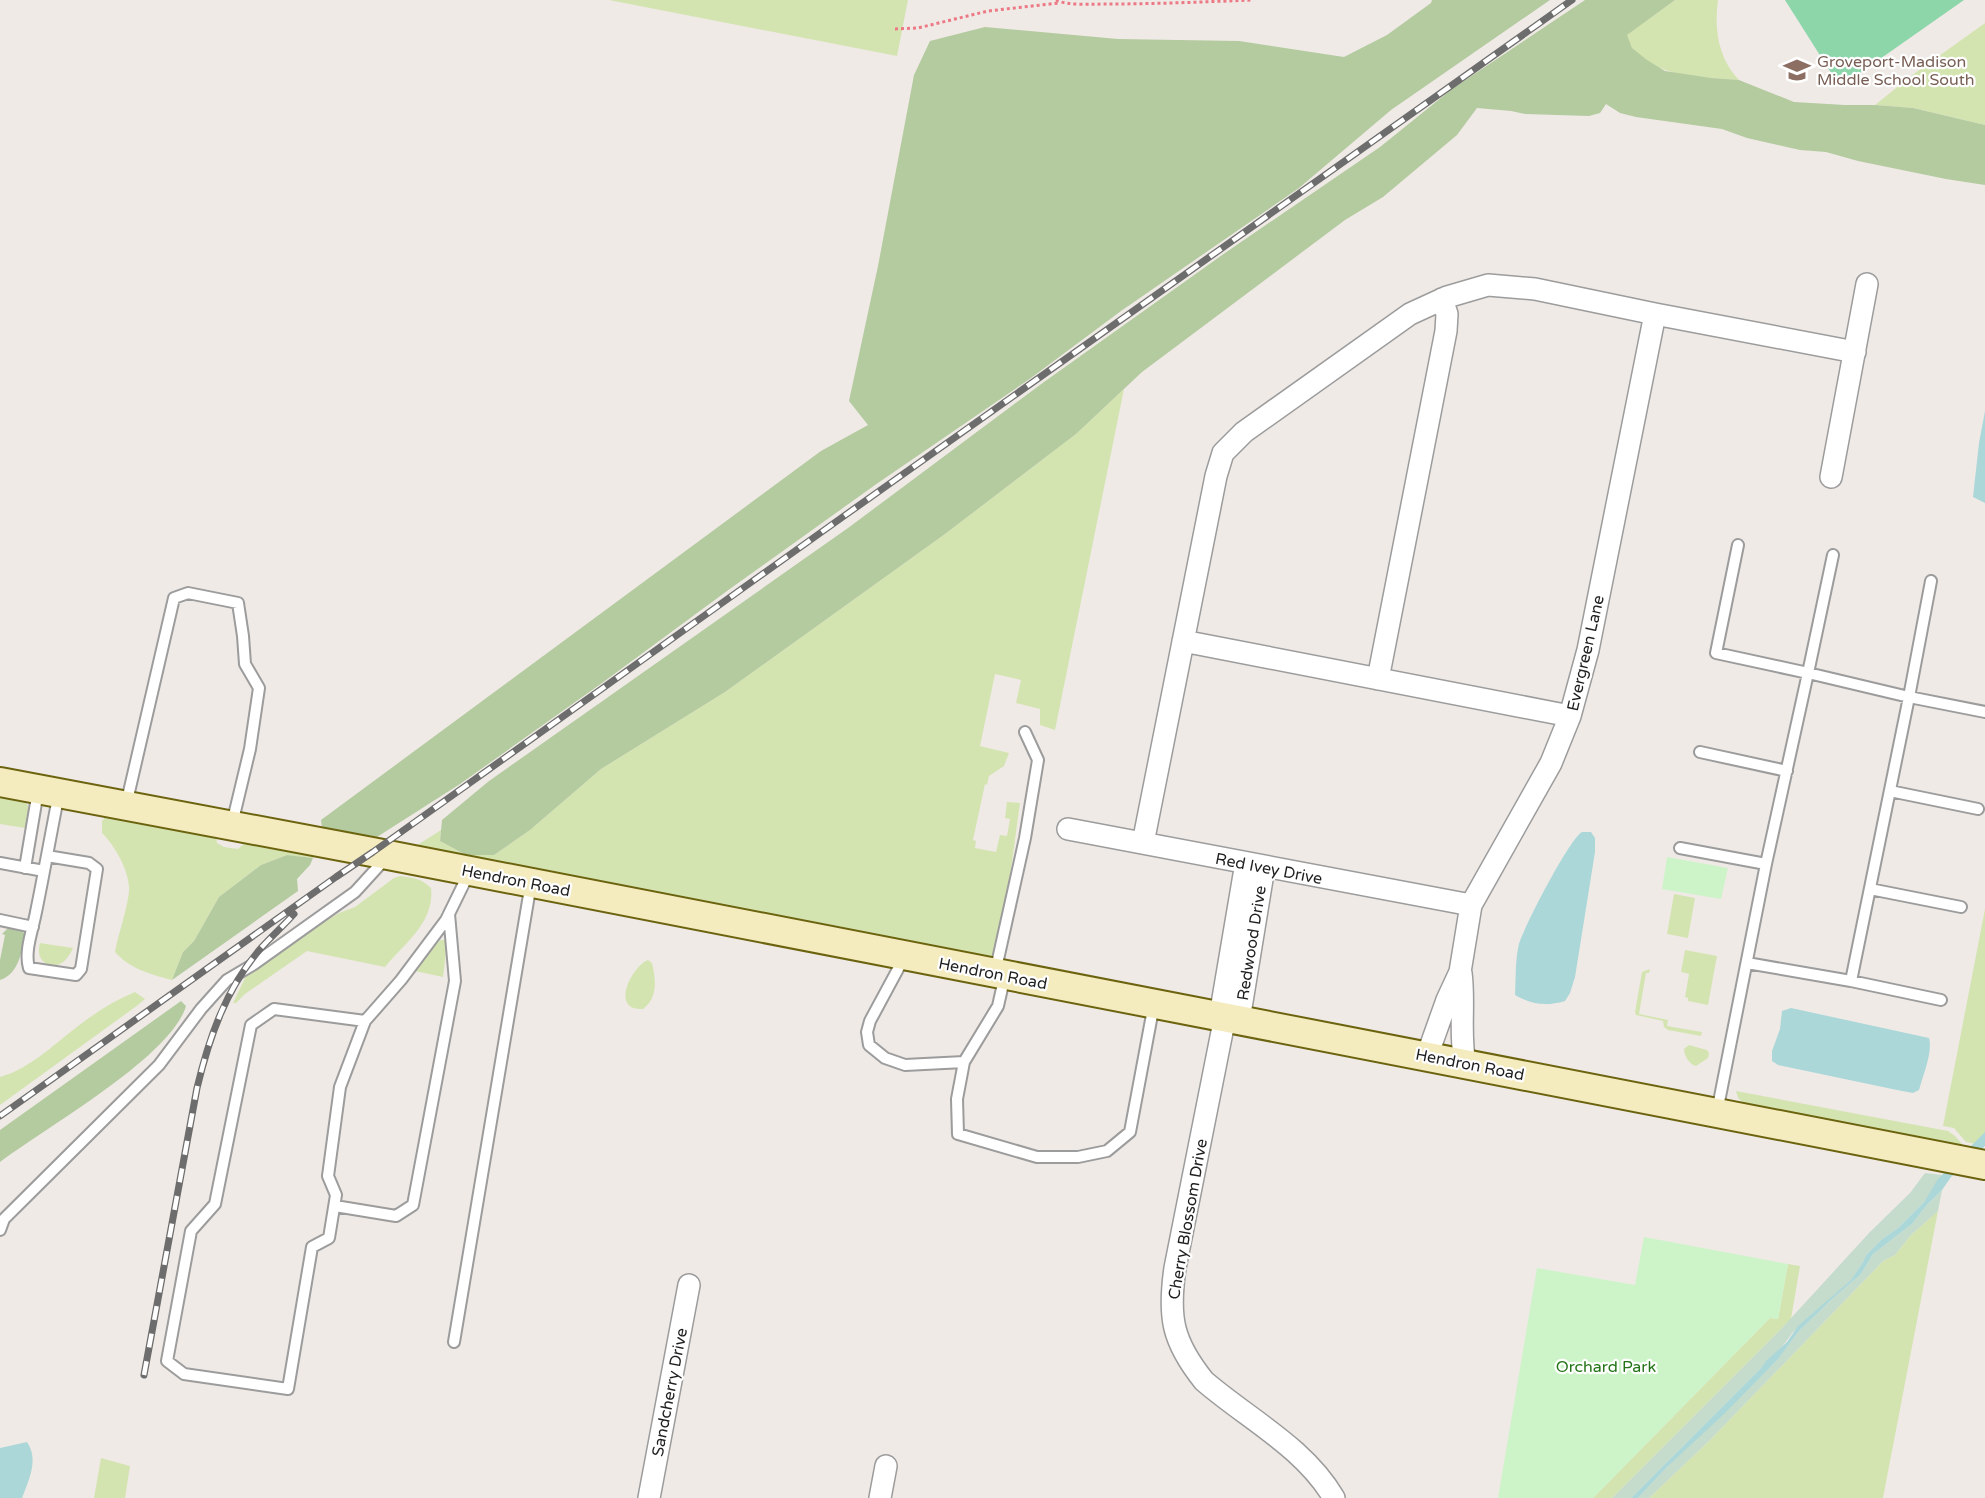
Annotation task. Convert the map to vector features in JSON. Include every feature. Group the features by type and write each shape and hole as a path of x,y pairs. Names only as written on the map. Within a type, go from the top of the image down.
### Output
{"street":[{"path":"1831,477 1867,284"},
{"path":"1143,843 1216,476 1223,453 1244,432 1410,314 1442,299 1488,285 1535,289 1855,352"},
{"path":"1378,679 1446,331 1447,314 1442,299"},
{"name":"Evergreen Lane","path":"1427,1056 1447,1000 1460,972 1471,905 1551,763 1570,716 1588,650 1655,314"},
{"path":"1183,641 1570,716"},
{"name":"Hendron Road","path":"0,782 388,855 1970,1162"},
{"name":"Red Ivey Drive","path":"1068,829 1471,905"},
{"name":"Redwood Drive","path":"1228,1018 1255,865"},
{"name":"Evergreen Lane","path":"1460,972 1463,990 1461,1046 1465,1064"},
{"name":"Cherry Blossom Drive","path":"1228,1018 1175,1268 1171,1309 1176,1337 1191,1365 1204,1381 1307,1462 1323,1480 1334,1498"},
{"name":"Sandcherry Drive","path":"649,1498 689,1285"},
{"path":"880,1498 886,1466"}],"lane":[{"path":"1738,545 1716,653 1985,712"},
{"path":"1717,1113 1766,864 1833,555"},
{"path":"1851,981 1931,581"},
{"path":"126,806 174,598 188,593 238,603 244,664 259,688 250,749 231,826"},
{"path":"1025,732 1038,760 1000,974 998,1006 964,1062 957,1099 958,1134 1037,1157 1078,1157 1107,1151 1130,1132 1154,1004"},
{"path":"1700,752 1786,771"},
{"path":"1890,790 1978,809"},
{"path":"47,856 89,863 97,868 81,969 76,975 29,968 27,961 47,856 49,791"},
{"path":"25,868 49,791"},
{"path":"1680,848 1766,864"},
{"path":"0,1230 4,1219 159,1065 201,1009 227,980 254,964 355,892 388,855"},
{"path":"0,863 44,871"},
{"path":"365,1021 274,1009 251,1025 215,1204 190,1231 166,1361 184,1374 288,1389 312,1247 329,1238 336,1195 328,1176 340,1086 365,1021 401,980 449,914 470,871"},
{"path":"454,1342 531,883"},
{"path":"1870,889 1961,907"},
{"path":"334,1206 396,1216 413,1205 455,981 449,914"},
{"path":"0,920 33,927"},
{"path":"906,956 870,1021 867,1032 869,1045 885,1058 905,1065 964,1062"},
{"path":"1747,963 1851,981 1941,1000"}],"path":[{"path":"1056,0 1061,3"},
{"path":"895,29 918,28 988,11 1061,3 1173,4 1251,0"}],"green space":[{"path":"609,0 908,0 897,56"},
{"path":"1432,0 1550,0 1391,110 1299,188 1121,311 1031,378 875,485 460,784 366,844 323,835 321,820 821,451 868,425 849,401 878,266 914,75 930,41 985,27 1118,39 1239,41 1344,57 1387,35"},
{"path":"1585,0 1675,0 1627,35 1632,48 1665,71 1739,80 1794,102 1913,108 1985,125 1985,185 1858,161 1826,152 1800,150 1747,138 1722,129 1636,117 1620,113 1606,104 1600,113 1589,116 1525,114 1477,108 1457,135 1383,197 1345,220 1142,372 1076,434 945,534 725,692 601,769 530,830 494,855 466,855 440,841 442,820 489,781 848,528 1044,382 1225,253 1380,147 1452,89"},
{"path":"1675,0 1718,0 1719,43 1726,62 1739,80 1696,77 1666,70 1641,58 1632,48 1626,35"},
{"path":"1785,0 1964,0 1840,87"},
{"path":"1985,23 1985,125 1913,108 1875,105 1911,76"},
{"path":"1124,389 1055,730 1040,725 1040,709 1016,703 1021,680 995,674 980,746 1009,753 1004,766 989,776 987,785 985,784 973,840 976,841 975,848 996,852 1000,835 1007,836 1010,819 1005,818 1007,802 1020,803 1004,920 994,965 416,846 441,830 440,841 466,855 494,855 530,830 601,769 725,692 945,534 1076,434"},
{"path":"0,791 15,795 25,801 29,811 25,828 0,824"},
{"path":"107,815 216,836 217,843 224,847 238,849 245,843 257,841 321,854 313,858 287,855 261,865 219,897 194,941 183,952 172,980 134,967 115,952 128,901 129,887 120,858 102,833 102,821"},
{"path":"287,855 313,858 310,865 297,879 298,891 172,980 183,952 194,941 219,897 261,865"},
{"path":"1667,857 1728,868 1721,899 1662,889"},
{"path":"400,876 424,882 431,888 431,900 417,931 385,967 307,951 233,1003 246,976 256,967 302,935 339,913 355,907"},
{"path":"1674,894 1695,898 1688,938 1667,934"},
{"path":"1985,909 1985,1146 1966,1142 1954,1128 1943,1126"},
{"path":"14,927 25,934 21,954 12,973 0,980 0,960 5,935 2,934 8,928"},
{"path":"441,940 445,940 447,944 443,977 410,970 423,955"},
{"path":"40,943 73,948 64,961 50,966 40,957"},
{"path":"1685,950 1717,956 1708,1005 1688,1001 1685,997 1689,974 1681,972"},
{"path":"648,960 652,963 655,988 648,1005 643,1009 633,1008 627,1003 625,996 627,987 636,970"},
{"path":"1650,969 1649,973 1646,973 1639,1014 1668,1020 1667,1026 1702,1032 1701,1036 1668,1030 1664,1027 1663,1021 1636,1015 1642,972"},
{"path":"135,992 145,999 0,1105 0,1077 33,1061 95,1014"},
{"path":"181,1001 186,1006 176,1026 157,1047 104,1090 0,1162 0,1130"},
{"path":"1689,1045 1707,1050 1708,1058 1696,1066 1692,1064 1684,1052"},
{"path":"1736,1091 1948,1131 1963,1145 1985,1150 1985,1154 1747,1106 1738,1098"},
{"path":"1925,1173 1942,1175 1924,1202 1866,1255 1851,1280 1792,1333 1761,1368 1631,1498 1612,1498 1782,1328 1869,1233 1910,1193"},
{"path":"1942,1190 1938,1211 1910,1236 1895,1255 1883,1261 1710,1440 1649,1498 1638,1498 1779,1358 1799,1331 1861,1274 1873,1254 1912,1224"},
{"path":"1938,1211 1883,1498 1649,1498 1710,1440 1883,1261 1895,1255 1910,1236"},
{"name":"Orchard Park","path":"1644,1237 1788,1264 1778,1319 1770,1318 1593,1498 1498,1498 1537,1268 1635,1285"},
{"path":"1788,1264 1800,1266 1791,1319 1612,1498 1593,1498 1770,1318 1778,1319"},
{"path":"101,1458 130,1466 125,1498 94,1498"}],"water":[{"path":"1985,411 1985,503 1973,497"},
{"path":"1582,832 1591,832 1595,838 1595,852 1575,977 1570,993 1565,1001 1551,1004 1527,1001 1515,995 1519,944 1558,866"},
{"path":"1791,1008 1929,1038 1929,1057 1919,1090 1913,1093 1778,1065 1772,1061 1772,1051 1780,1029 1782,1011"},
{"path":"1985,1132 1985,1146 1951,1177 1912,1224 1873,1254 1861,1274 1799,1331 1779,1358 1724,1414 1667,1467 1638,1498 1631,1498 1787,1342 1798,1326 1851,1280 1866,1255 1924,1202 1938,1179"},
{"path":"27,1442 31,1449 33,1462 22,1498 0,1498 0,1448"}],"railway":[{"path":"0,1116 1572,0"},
{"path":"144,1375 197,1088 213,1032 220,1014 249,963 294,914"}],"place":[{"name":"Groveport-Madison Middle School South","path":"1797,70"}]}
